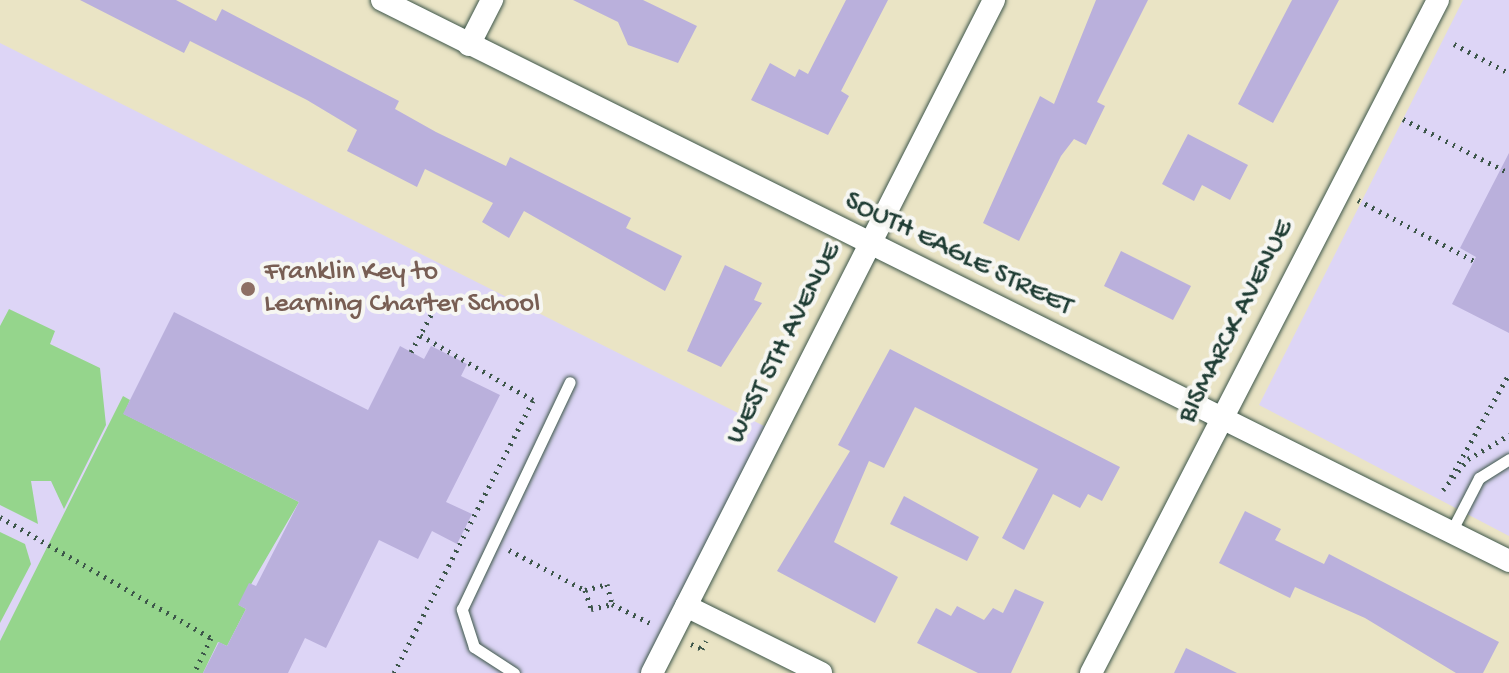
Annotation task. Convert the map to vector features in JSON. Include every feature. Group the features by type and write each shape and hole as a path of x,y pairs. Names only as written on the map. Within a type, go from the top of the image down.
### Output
{"street":[{"name":"SOUTH EAGLE STREET","path":"382,0 869,246 1222,417 1509,561"},
{"path":"469,45 492,0"},
{"name":"WEST 5TH AVENUE","path":"652,673 994,0"},
{"name":"BISMARCK AVENUE","path":"1091,673 1438,0"},
{"path":"686,606 821,673"}],"lane":[{"path":"514,673 487,658 465,631 467,589 570,382"},
{"path":"1451,532 1479,478 1509,459"}],"path":[{"path":"1454,44 1509,73"},
{"path":"1382,109 1509,173"},
{"path":"1339,190 1474,261"},
{"path":"411,352 432,313"},
{"path":"394,673 533,395 420,335"},
{"path":"1451,477 1509,374"},
{"path":"0,517 211,638 194,673"},
{"path":"466,529 585,590 607,584 612,604"},
{"path":"585,590 591,609 612,604 702,649 717,621"}],"shaded area":[{"path":"1463,0 1509,0 1509,536 1259,405"},
{"name":"Franklin Key to Learning Charter School","path":"0,43 774,431 652,673 0,673"}],"green space":[{"path":"9,309 55,331 50,344 100,368 106,425 64,509 51,481 31,481 38,524 0,505 0,326"},
{"path":"123,396 130,400 124,414 299,502 239,605 246,609 227,646 218,642 203,673 0,673 0,641"},
{"path":"0,532 25,544 31,564 0,623"}],"building":[{"path":"80,0 176,0 216,21 222,9 399,101 395,109 436,132 506,166 510,157 631,218 626,228 682,256 665,291 524,211 509,238 482,222 493,203 425,169 417,187 347,151 357,130 307,100 190,41 184,53"},
{"path":"573,0 643,0 697,26 678,63 628,45 618,22"},
{"path":"846,0 888,0 841,91 849,96 828,135 751,100 770,63 795,77 799,69 808,74"},
{"path":"1096,0 1148,0 1097,102 1105,106 1086,145 1074,139 1061,156 1019,241 983,223 1040,96 1054,104"},
{"path":"1292,0 1339,0 1273,123 1238,104"},
{"path":"1188,134 1248,165 1230,200 1202,185 1194,201 1162,184"},
{"path":"1509,153 1509,333 1452,304 1476,257 1460,248"},
{"path":"1121,251 1191,286 1173,320 1104,286"},
{"path":"725,265 762,283 754,300 762,303 721,367 687,351"},
{"path":"174,312 368,410 400,346 424,359 431,346 467,364 461,376 500,395 446,502 472,514 457,544 432,531 418,559 379,540 326,648 305,638 288,673 203,673 219,642 227,646 246,609 238,605 249,583 256,586 299,502 123,414"},
{"path":"890,349 1120,467 1102,501 1088,494 1080,508 1053,494 1024,550 1002,538 1038,469 915,407 884,468 869,461 834,542 898,577 875,623 777,571 850,451 838,445"},
{"path":"904,496 979,537 967,561 890,524"},
{"path":"1245,511 1281,529 1275,540 1324,564 1329,554 1499,642 1483,673 1456,673 1365,618 1295,587 1290,598 1219,563"},
{"path":"1015,589 1044,602 1011,673 978,673 917,643 936,608 951,616 957,606 984,620 993,608 1003,613"},
{"path":"1186,648 1237,673 1174,673"}],"place":[{"name":"Franklin Key to Learning Charter School","path":"248,289"}]}
